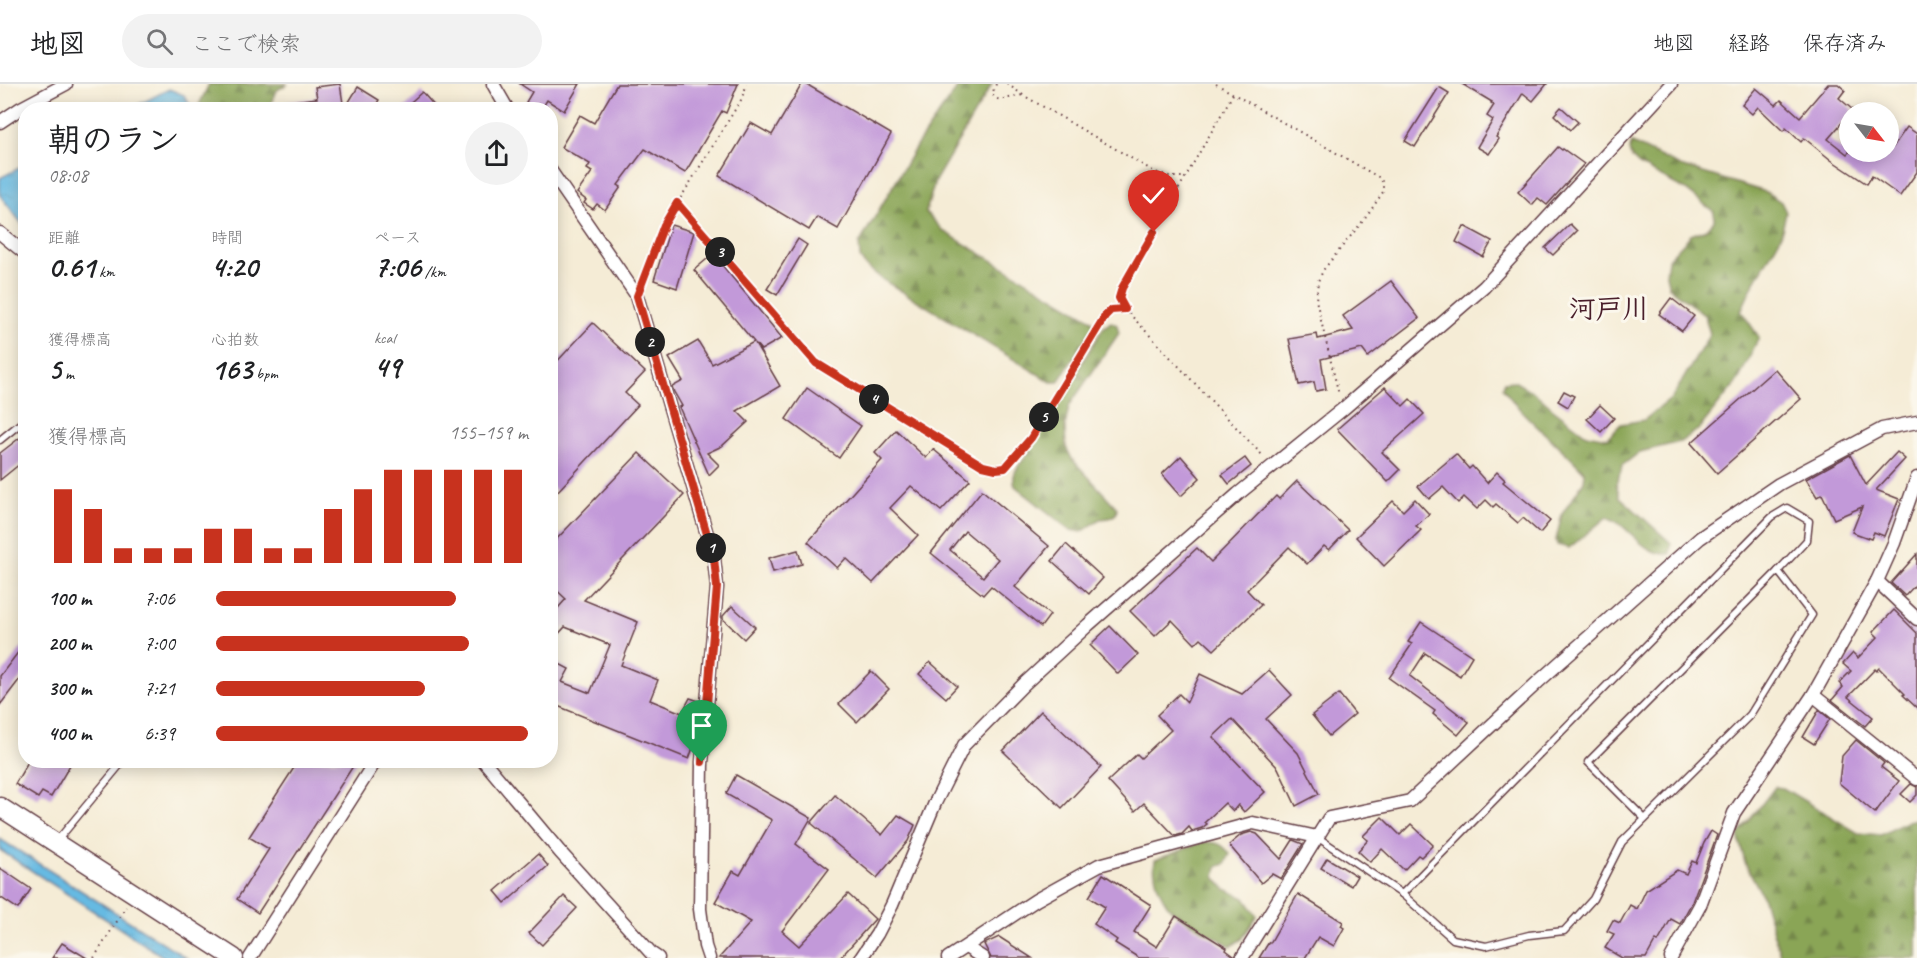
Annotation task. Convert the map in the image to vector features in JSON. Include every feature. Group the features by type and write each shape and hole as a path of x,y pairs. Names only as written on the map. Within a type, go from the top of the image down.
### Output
{"street":[{"path":"32,102 66,84"},
{"path":"493,84 503,102"},
{"path":"861,958 892,905 964,745 1023,685 1088,625 1238,494 1343,410 1485,287 1666,86"},
{"path":"0,123 18,110"},
{"path":"558,182 637,296 714,558 717,587 702,762 700,909 709,958"},
{"path":"0,233 18,248"},
{"path":"1242,958 1329,818 1410,801 1538,682 1700,538 1779,484 1882,429 1917,422"},
{"path":"1671,958 1700,905 1734,813 1813,695 1877,581 1894,543 1917,478"},
{"path":"1877,581 1917,619"},
{"path":"1813,695 1917,779"},
{"path":"250,958 371,768"},
{"path":"490,768 560,852 658,958"},
{"path":"0,807 234,958"},
{"path":"948,958 1036,900 1099,865 1253,823 1317,837"},
{"path":"966,947 982,958"}],"lane":[{"path":"0,440 18,426"},
{"path":"1402,894 1772,517 1786,508 1809,521 1807,540 1588,762 1646,819"},
{"path":"1317,837 1402,894 1453,939 1486,946 1529,935 1564,931 1593,899 1622,842 1750,715 1812,615 1778,571"},
{"path":"55,844 117,768"}],"path":[{"path":"637,296 664,225 741,100 747,84"},
{"path":"996,84 992,94 995,98 1000,100 1023,95"},
{"path":"1007,84 1155,172 1173,177 1186,177"},
{"path":"1216,84 1380,178 1383,183 1383,192 1367,216 1324,269 1318,281 1316,300 1322,331 1343,410"},
{"path":"1233,94 1122,288 1119,298 1125,309 1273,467"},
{"path":"677,203 816,363 983,466 996,469 1005,468 1031,438 1105,316 1111,310 1125,309"},
{"path":"94,958 122,913"}],"green space":[{"path":"209,84 288,84 277,90 271,102 200,102"},
{"path":"960,84 992,84 935,181 926,212 943,231 1092,320 1094,326 1058,382 1051,382 883,280 860,258 859,244 917,145"},
{"path":"1632,143 1680,166 1766,192 1781,202 1786,212 1781,236 1741,311 1759,337 1739,379 1699,429 1680,442 1640,452 1623,465 1616,484 1620,497 1671,543 1670,554 1660,553 1644,546 1616,521 1607,517 1569,548 1557,545 1562,514 1584,481 1585,473 1532,422 1503,388 1504,382 1514,381 1535,393 1586,434 1607,438 1621,424 1644,420 1672,398 1710,334 1705,316 1669,287 1666,275 1668,259 1691,235 1707,229 1714,221 1714,212 1686,190 1639,165 1631,157 1629,150"},
{"path":"1111,322 1117,325 1119,333 1069,406 1065,427 1066,447 1072,459 1117,508 1116,514 1110,518 1100,519 1082,532 1070,530 1015,486 1014,475 1103,328"},
{"path":"1775,787 1783,788 1858,833 1881,835 1908,821 1917,819 1917,958 1781,958 1762,895 1745,863 1738,835"},
{"path":"1203,842 1218,844 1230,854 1225,864 1217,867 1215,877 1225,889 1245,898 1257,916 1242,939 1231,946 1174,912 1163,898 1156,878 1155,860"}],"water":[{"path":"169,89 184,95 188,102 144,102"},
{"path":"18,169 18,219 0,195 0,178"},
{"path":"0,839 187,958 165,958 0,850"}],"building":[{"path":"340,84 343,102 286,102 317,98 315,87"},
{"path":"520,84 580,84 564,111 558,107 558,102 547,100 546,102 526,102 532,92"},
{"path":"617,84 738,84 726,113 722,111 685,173 645,149 618,185 621,187 605,210 597,204 593,209 584,203 586,200 577,193 592,172 587,169 590,164 561,147 580,115 594,123"},
{"path":"802,84 806,84 891,134 838,229 817,217 809,230 719,176 751,123 772,135"},
{"path":"1462,84 1547,84 1533,101 1523,93 1496,137 1499,139 1489,154 1477,147 1493,120 1487,116 1494,105"},
{"path":"1828,84 1838,84 1845,90 1839,98 1844,102 1839,102 1839,126 1828,139 1839,148 1839,162 1899,162 1899,138 1907,127 1917,134 1917,172 1900,196 1872,176 1867,184 1831,160 1804,138 1801,142 1786,128 1783,131 1758,107 1752,114 1742,105 1756,88 1776,105 1781,100 1800,117"},
{"path":"358,87 379,100 378,102 349,102"},
{"path":"1439,87 1449,93 1415,147 1405,141"},
{"path":"422,92 431,102 411,102"},
{"path":"1561,107 1578,122 1570,130 1554,115"},
{"path":"1558,147 1584,164 1547,205 1538,198 1532,205 1518,192"},
{"path":"1570,224 1577,231 1553,255 1545,248"},
{"path":"671,225 694,232 677,288 654,280"},
{"path":"1464,226 1492,241 1483,257 1456,242"},
{"path":"798,239 807,245 777,295 767,289"},
{"path":"713,254 782,338 761,350 755,343 780,386 737,411 748,422 722,446 707,453 719,465 709,475 679,407 682,406 672,387 683,381 669,358 698,341 712,364 754,342 694,270"},
{"path":"1391,281 1419,318 1368,357 1362,349 1321,359 1326,389 1316,391 1314,382 1299,385 1289,339 1317,334 1318,339 1353,330 1343,316"},
{"path":"1671,298 1694,316 1682,331 1659,314"},
{"path":"593,323 645,372 625,393 638,405 558,491 558,360"},
{"path":"1775,369 1801,399 1717,473 1691,443"},
{"path":"1385,387 1403,406 1410,399 1424,414 1382,452 1400,470 1388,482 1337,429"},
{"path":"807,388 861,426 839,458 786,419"},
{"path":"1564,391 1574,396 1568,407 1558,401"},
{"path":"1600,405 1614,418 1601,432 1587,419"},
{"path":"896,430 926,458 933,449 970,480 941,511 911,486 890,508 918,535 873,583 846,558 837,568 808,542 882,460 875,453"},
{"path":"18,439 18,465 0,480 0,453"},
{"path":"1897,452 1905,459 1876,490 1899,499 1884,536 1874,532 1871,539 1852,532 1862,507 1834,519 1822,494 1817,497 1806,479 1850,455 1866,485"},
{"path":"639,453 684,495 584,600 638,622 621,665 658,680 650,700 682,713 690,698 699,701 695,742 689,759 558,706 558,663 569,669 562,682 590,693 610,645 565,627 558,634 558,608 566,599 558,592 558,538"},
{"path":"1456,454 1469,469 1472,466 1487,483 1497,472 1505,480 1503,482 1550,521 1540,533 1523,518 1518,523 1496,504 1493,507 1486,500 1477,509 1464,497 1458,503 1443,487 1429,499 1418,486"},
{"path":"1181,456 1200,478 1181,496 1162,474"},
{"path":"1245,458 1251,466 1229,484 1222,475"},
{"path":"1297,481 1348,530 1329,550 1324,546 1307,564 1289,547 1247,590 1261,605 1214,650 1201,638 1195,644 1172,620 1155,636 1130,611 1197,548 1211,562 1276,496 1279,499"},
{"path":"982,490 1049,546 1015,587 1050,615 1041,627 991,586 983,595 931,553","holes":["965,531 998,559 983,577 950,550"]},
{"path":"1415,499 1429,514 1416,526 1421,530 1384,566 1356,537 1393,501 1403,511"},
{"path":"1066,544 1103,578 1089,594 1052,561"},
{"path":"798,550 802,564 773,572 769,558"},
{"path":"1917,554 1917,583 1905,596 1891,583"},
{"path":"732,606 755,627 744,639 723,619"},
{"path":"1894,610 1917,633 1917,708 1879,668 1876,671 1875,669 1848,697 1873,717 1865,726 1832,700 1843,687 1839,683 1851,671 1843,664 1853,653 1858,658 1878,637 1873,632"},
{"path":"1421,622 1472,656 1460,676 1425,653 1410,676 1469,722 1458,735 1433,714 1435,711 1389,678 1412,644 1408,642"},
{"path":"1110,626 1138,655 1118,674 1090,645"},
{"path":"18,652 18,681 0,705 0,676"},
{"path":"930,662 957,686 946,698 919,674"},
{"path":"1269,670 1292,695 1266,719 1298,753 1319,794 1296,806 1278,768 1232,719 1213,737 1265,792 1244,812 1238,805 1233,811 1225,803 1205,822 1207,824 1202,828 1192,831 1189,827 1182,834 1175,836 1144,803 1135,811 1108,781 1137,754 1141,758 1171,730 1157,715 1179,694 1187,702 1200,674 1242,694"},
{"path":"871,671 889,689 857,722 839,704"},
{"path":"1339,694 1355,714 1329,736 1312,715"},
{"path":"1819,710 1830,719 1814,744 1803,737"},
{"path":"1041,711 1101,767 1062,808 1003,751"},
{"path":"1856,740 1884,763 1881,767 1899,781 1875,813 1839,783 1842,756"},
{"path":"24,768 68,768 51,797 42,792 38,798 15,784"},
{"path":"294,768 352,768 258,913 237,899 269,849 249,837"},
{"path":"736,775 811,818 796,844 829,869 782,931 799,946 848,894 875,919 840,958 719,958 751,922 715,902 733,871 740,875 772,820 726,794"},
{"path":"1911,784 1917,787 1917,795 1910,802 1901,794"},
{"path":"835,795 882,835 898,815 915,825 908,841 877,878 811,823"},
{"path":"1382,817 1400,835 1411,824 1433,845 1421,857 1418,855 1404,870 1382,849 1370,862 1358,851 1368,840 1363,836"},
{"path":"1711,831 1717,835 1692,902 1680,924 1671,919 1646,958 1622,958 1605,948 1614,934 1607,931 1613,920 1620,923 1630,905 1637,909 1646,890 1677,870 1686,874 1692,861 1696,863"},
{"path":"1251,832 1257,834 1281,859 1293,840 1303,844 1281,879 1272,874 1261,883 1229,845 1241,835"},
{"path":"538,854 548,866 505,903 495,891"},
{"path":"1327,858 1357,876 1351,886 1321,868"},
{"path":"0,868 31,889 18,909 0,897"},
{"path":"1103,874 1151,905 1134,932 1157,947 1176,916 1227,948 1226,950 1234,958 1139,958 1115,943 1117,940 1094,924 1105,907 1089,897"},
{"path":"1298,894 1343,922 1341,926 1344,928 1334,946 1318,937 1305,958 1259,958 1270,943"},
{"path":"564,896 577,908 542,945 529,933"},
{"path":"999,937 1032,958 991,958 984,944"},
{"path":"62,943 87,958 52,958"}],"district":[{"name":"河戸川","path":"1609,309"}],"route":[{"path":"702,762 717,587 714,558 637,296 664,225 677,203 816,363 983,466 996,469 1005,468 1031,438 1105,316 1111,310 1125,309 1119,298 1122,288 1154,232"}]}
